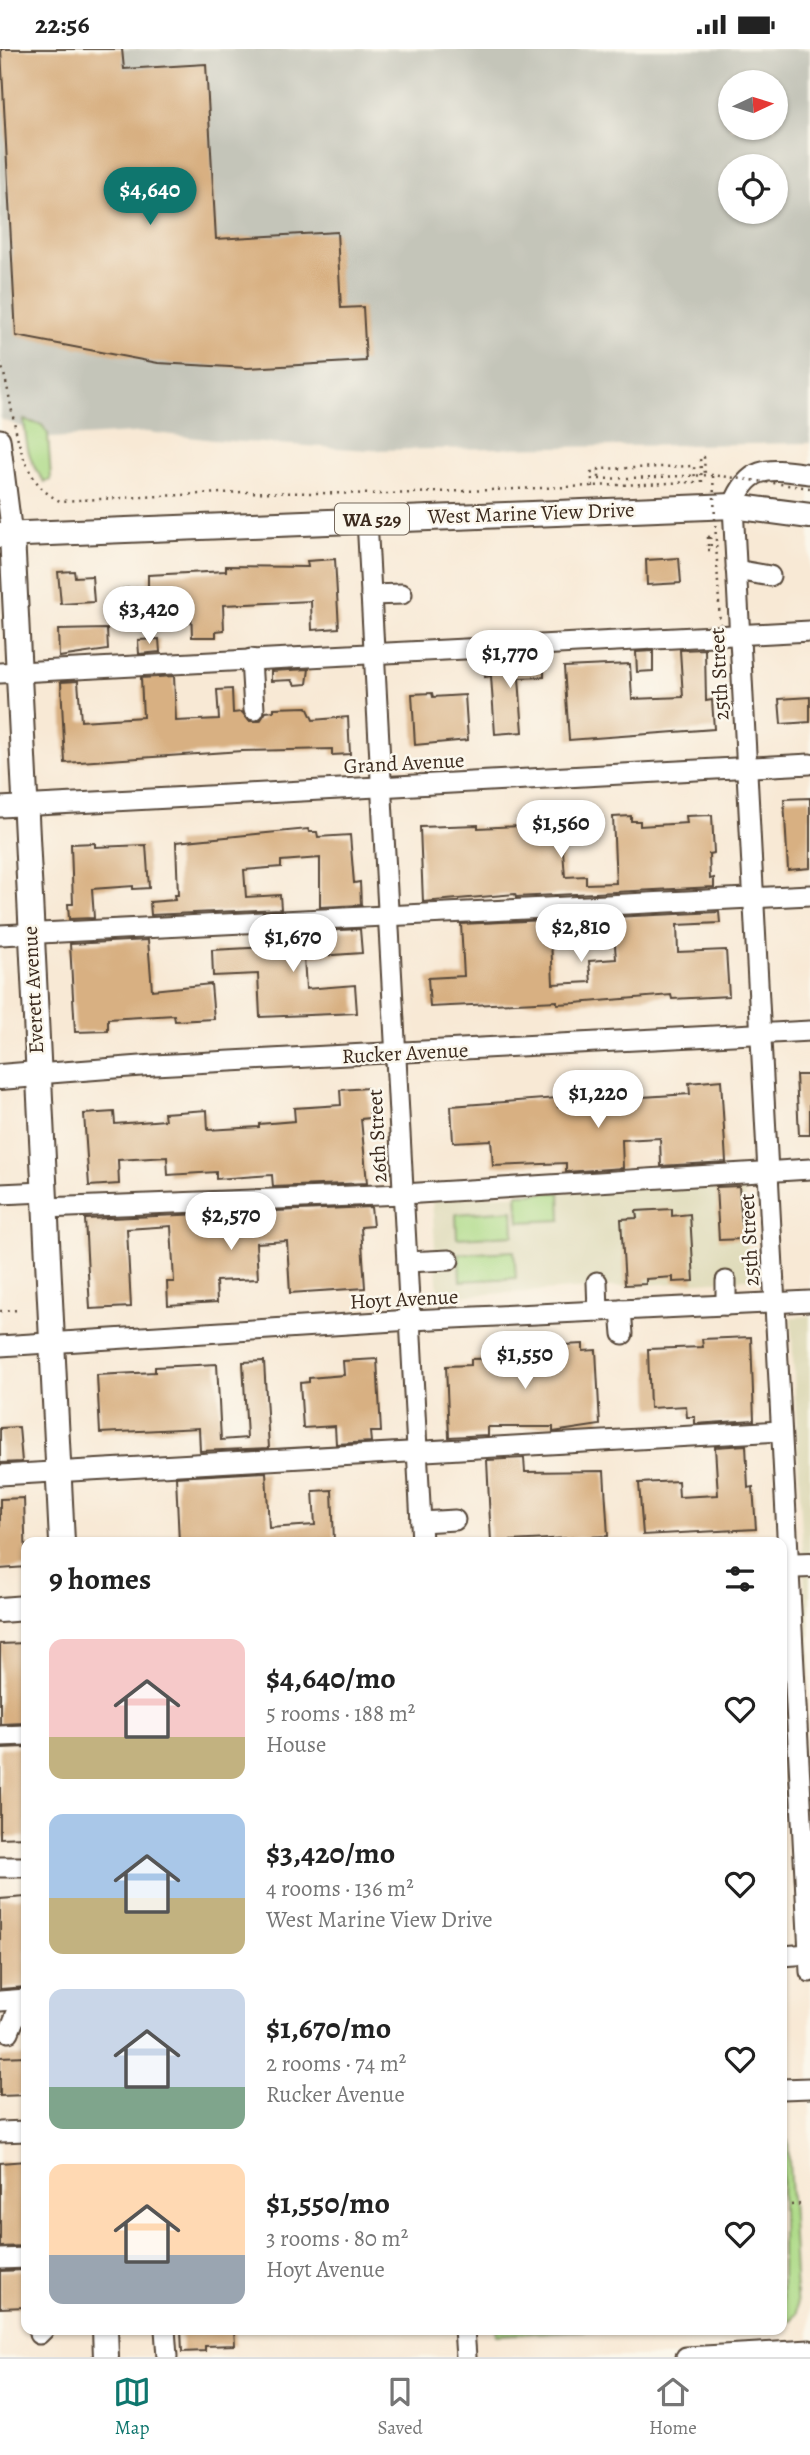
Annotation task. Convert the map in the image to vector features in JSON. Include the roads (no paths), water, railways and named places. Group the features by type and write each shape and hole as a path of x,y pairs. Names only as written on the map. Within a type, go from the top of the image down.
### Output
{"main road":[{"name":"West Marine View Drive","path":"6,535 733,506 810,516"},
{"name":"Everett Avenue","path":"6,535 12,806 30,934 62,1537"},
{"name":"Rucker Avenue","path":"0,1077 37,1075"},
{"path":"0,1610 21,1608"},
{"path":"105,2335 106,2357"}],"street":[{"name":"Everett Avenue","path":"0,439 6,535"},
{"path":"733,506 747,478 759,472 776,470 810,474"},
{"name":"25th Street","path":"733,506 781,1431 794,1566 789,1694 810,1963"},
{"name":"26th Street","path":"367,519 422,1537"},
{"path":"736,571 770,576"},
{"path":"371,595 402,594"},
{"path":"9,673 810,631"},
{"path":"251,659 254,710"},
{"name":"Grand Avenue","path":"12,806 810,764"},
{"path":"0,935 810,895"},
{"name":"Rucker Avenue","path":"37,1075 396,1053 725,1046 761,1034 810,1031"},
{"path":"0,1194 44,1200 403,1194 732,1169 768,1172 810,1169"},
{"path":"407,1262 449,1259"},
{"path":"726,1280 726,1305"},
{"path":"597,1282 598,1311"},
{"name":"Hoyt Avenue","path":"0,1346 411,1321 810,1301"},
{"path":"621,1310 623,1334"},
{"path":"0,1475 131,1473 351,1462 417,1454 624,1441 697,1442 781,1431"},
{"path":"421,1522 455,1520"},
{"path":"0,1736 21,1735"},
{"path":"0,1867 21,1867"},
{"path":"787,1957 810,1963"},
{"path":"0,2001 21,2000"},
{"path":"9,2032 21,2006"},
{"path":"787,2089 810,2088"},
{"path":"0,2132 21,2131"},
{"path":"0,2259 21,2258"},
{"path":"165,2335 167,2357"},
{"path":"464,2335 466,2357"},
{"path":"686,2357 810,2350"}]}
